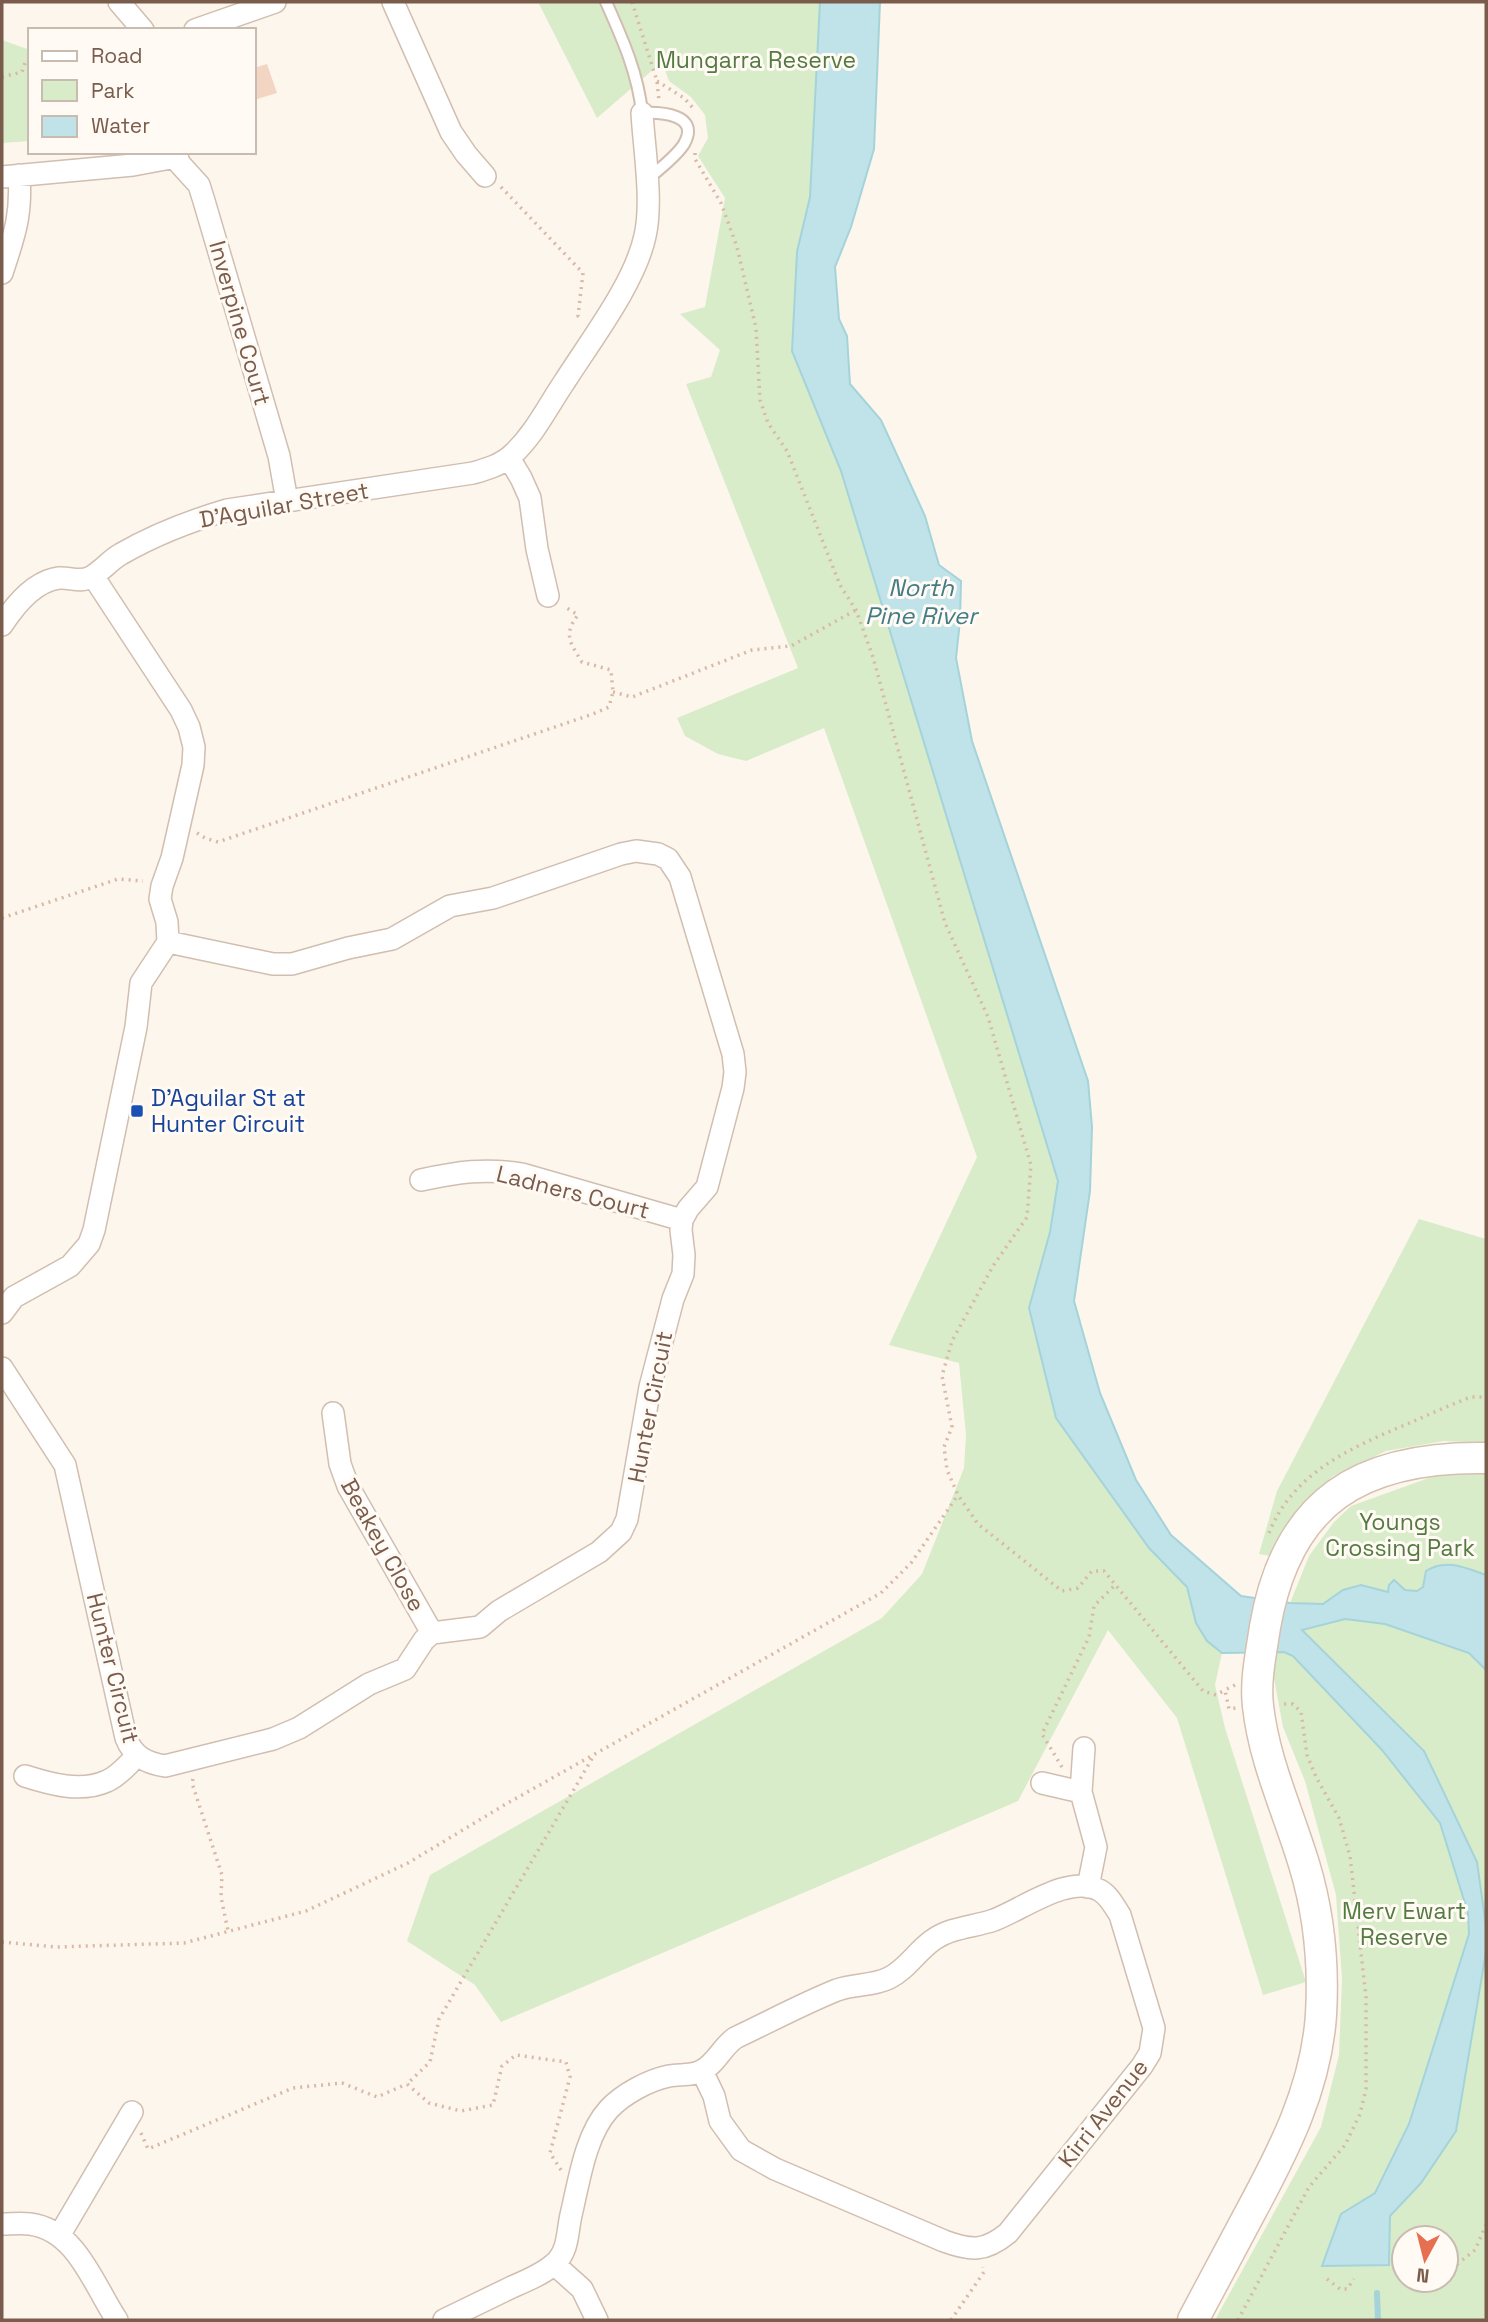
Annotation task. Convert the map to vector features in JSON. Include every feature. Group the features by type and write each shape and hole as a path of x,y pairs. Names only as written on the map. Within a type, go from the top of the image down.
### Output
{"main road":[{"path":"1193,2320 1285,2147 1298,2117 1308,2085 1321,2018 1321,1942 1314,1902 1264,1740 1258,1697 1260,1659 1271,1596 1281,1565 1300,1532 1320,1508 1349,1486 1390,1468 1435,1460 1486,1458"}],"street":[{"path":"118,2 141,28"},
{"path":"201,28 275,2"},
{"path":"393,2 452,132 485,176"},
{"name":"D'Aguilar Street","path":"93,576 117,556 193,520 227,510 473,473 493,467 509,458 531,432 598,328 639,256 646,234 646,181 651,113"},
{"path":"2,273 19,223 21,202 11,176 133,165 176,155"},
{"name":"Inverpine Court","path":"176,155 199,185 279,456 287,502"},
{"path":"509,458 522,478 530,498 537,549 548,596"},
{"path":"2,625 12,609 41,584 58,579 85,580 93,576 181,710 194,747 193,765 180,827 160,899 169,932 168,942 141,983 136,1027 99,1209 89,1244 70,1266 14,1297 2,1313"},
{"path":"168,942 273,964 292,964 392,939 450,906 492,898 621,854 636,851 658,854 668,859 680,877 733,1054 735,1072 707,1187 682,1220"},
{"name":"Ladners Court","path":"421,1180 455,1172 500,1171 522,1174 682,1220"},
{"name":"Hunter Circuit","path":"2,1368 65,1465 130,1748 137,1756 153,1764 165,1766 273,1739 299,1728 369,1684 405,1669 424,1640 432,1633 480,1627 499,1611 599,1552 621,1532 631,1504 650,1387 673,1299 683,1274 682,1220"},
{"name":"Beakey Close","path":"333,1413 338,1455 348,1486 432,1633"},
{"path":"444,2320 554,2264 566,2246 570,2217 589,2148 608,2110 621,2099 649,2082 667,2076 702,2071 726,2044 735,2038 838,1990 888,1978 946,1932 995,1920 1058,1890 1073,1886 1088,1887 1096,1847 1081,1792 1084,1748"},
{"path":"24,1776 51,1785 96,1784 117,1774 137,1756"},
{"path":"1042,1783 1081,1792"},
{"name":"Kirri Avenue","path":"980,2248 994,2244 1007,2233 1142,2066 1154,2040 1151,2010 1120,1915 1099,1890 1088,1887"},
{"path":"702,2071 714,2095 720,2121 741,2150 775,2169 944,2241 970,2249 980,2248"},
{"path":"59,2236 132,2112"},
{"path":"2,2224 29,2224 43,2227 59,2236 87,2268 117,2320"},
{"path":"554,2264 582,2289 597,2320"}],"lane":[{"path":"606,2 651,113 681,118 686,127 687,137 683,145 646,181"}],"path":[{"path":"632,2 657,81 651,113"},
{"path":"2,77 22,72 28,60"},
{"path":"686,167 695,159 721,203 737,247 755,328 760,400 768,423 787,451 840,586 856,610 873,657 945,923 988,1017 1031,1165 1027,1217 993,1266 952,1341 942,1376 952,1427 944,1447 947,1470 958,1494 978,1524 1053,1584 1062,1591 1078,1588 1092,1571 1104,1571 1203,1691 1216,1695 1226,1690"},
{"path":"485,176 508,191 583,273 578,316 598,328"},
{"path":"180,827 218,842 608,707 613,692 611,670 582,662 570,643 569,626 578,615 548,596"},
{"path":"613,692 632,697 752,650 791,646 856,610"},
{"path":"2,918 118,879 162,886"},
{"path":"2,1942 56,1947 184,1943 306,1911 408,1863 506,1804 881,1593 911,1563 958,1494"},
{"path":"1081,1792 1042,1734 1089,1637 1094,1606 1115,1584"},
{"path":"132,2112 148,2150 293,2088 342,2083 377,2097 407,2084 430,2062 439,2019 594,1755"},
{"path":"193,1759 195,1770 192,1783 222,1875 221,1897 228,1931"},
{"path":"407,2084 429,2103 461,2111 493,2105 502,2066 516,2055 566,2062 570,2077 550,2153 561,2168 559,2180"},
{"path":"1460,2261 1475,2249 1486,2225"},
{"path":"951,2320 984,2272 980,2248"},
{"path":"1327,2278 1340,2290 1347,2289 1354,2279"}],"green space":[{"name":"Mungarra Reserve","path":"538,2 822,2 810,198 797,252 792,351 841,471 1058,1181 1050,1232 1029,1308 1149,1548 1187,1587 1196,1623 1207,1641 1222,1653 1215,1685 1225,1728 1306,1982 1263,1995 1177,1718 1108,1630 1018,1801 501,2022 475,1985 407,1941 430,1875 882,1618 922,1574 964,1468 966,1435 959,1363 889,1345 977,1157 824,728 746,761 718,754 685,736 677,718 798,668 686,384 711,377 720,350 680,314 705,307 725,198 698,156 708,138 705,115 691,97 669,81 662,62 597,118"},
{"path":"2,40 28,49 28,141 2,143"},
{"name":"Youngs Crossing Park","path":"1419,1219 1486,1239 1486,1443 1444,1441 1386,1451 1333,1476 1295,1512 1271,1556 1259,1554 1277,1491"},
{"name":"Youngs Crossing Park","path":"1486,1472 1486,1575 1459,1566 1417,1591 1343,1590 1323,1604 1290,1603 1309,1556 1334,1522 1351,1506 1437,1475"},
{"path":"1345,1619 1385,1624 1467,1652 1486,1671 1486,1926 1477,1862 1302,1630"},
{"name":"Merv Ewart Reserve","path":"1284,1652 1293,1656 1382,1750 1440,1823 1468,1913 1469,1934 1409,2124 1375,2193 1341,2214 1389,2265 1390,2216 1421,2183 1476,2010 1486,1952 1486,2320 1215,2320 1321,2127 1339,2055 1342,1979 1336,1895 1305,1781 1283,1727 1273,1673 1273,1653"}],"water":[{"name":"North Pine River","path":"820,2 880,2 874,149 851,227 835,267 839,319 847,336 850,384 881,420 925,516 939,565 961,581 956,658 972,741 1088,1081 1092,1127 1090,1191 1074,1301 1100,1393 1136,1480 1171,1535 1241,1596 1290,1603 1323,1604 1343,1590 1361,1585 1388,1592 1389,1585 1394,1580 1405,1590 1417,1591 1423,1587 1426,1571 1441,1565 1456,1566 1486,1575 1486,1670 1469,1653 1385,1624 1345,1619 1302,1630 1424,1751 1477,1862 1486,1926 1486,1952 1456,2131 1421,2183 1390,2216 1389,2265 1322,2266 1341,2214 1375,2193 1409,2124 1469,1934 1468,1913 1440,1823 1382,1750 1293,1656 1284,1652 1222,1653 1207,1641 1196,1623 1187,1587 1149,1548 1056,1418 1029,1308 1050,1232 1058,1181 841,471 792,351 797,252 810,197"}],"building":[{"path":"267,64 277,93 256,99 256,67"}],"waterway":[{"path":"1377,2293 1378,2320"}],"place":[{"name":"D'Aguilar St at Hunter Circuit","path":"137,1111"}]}
